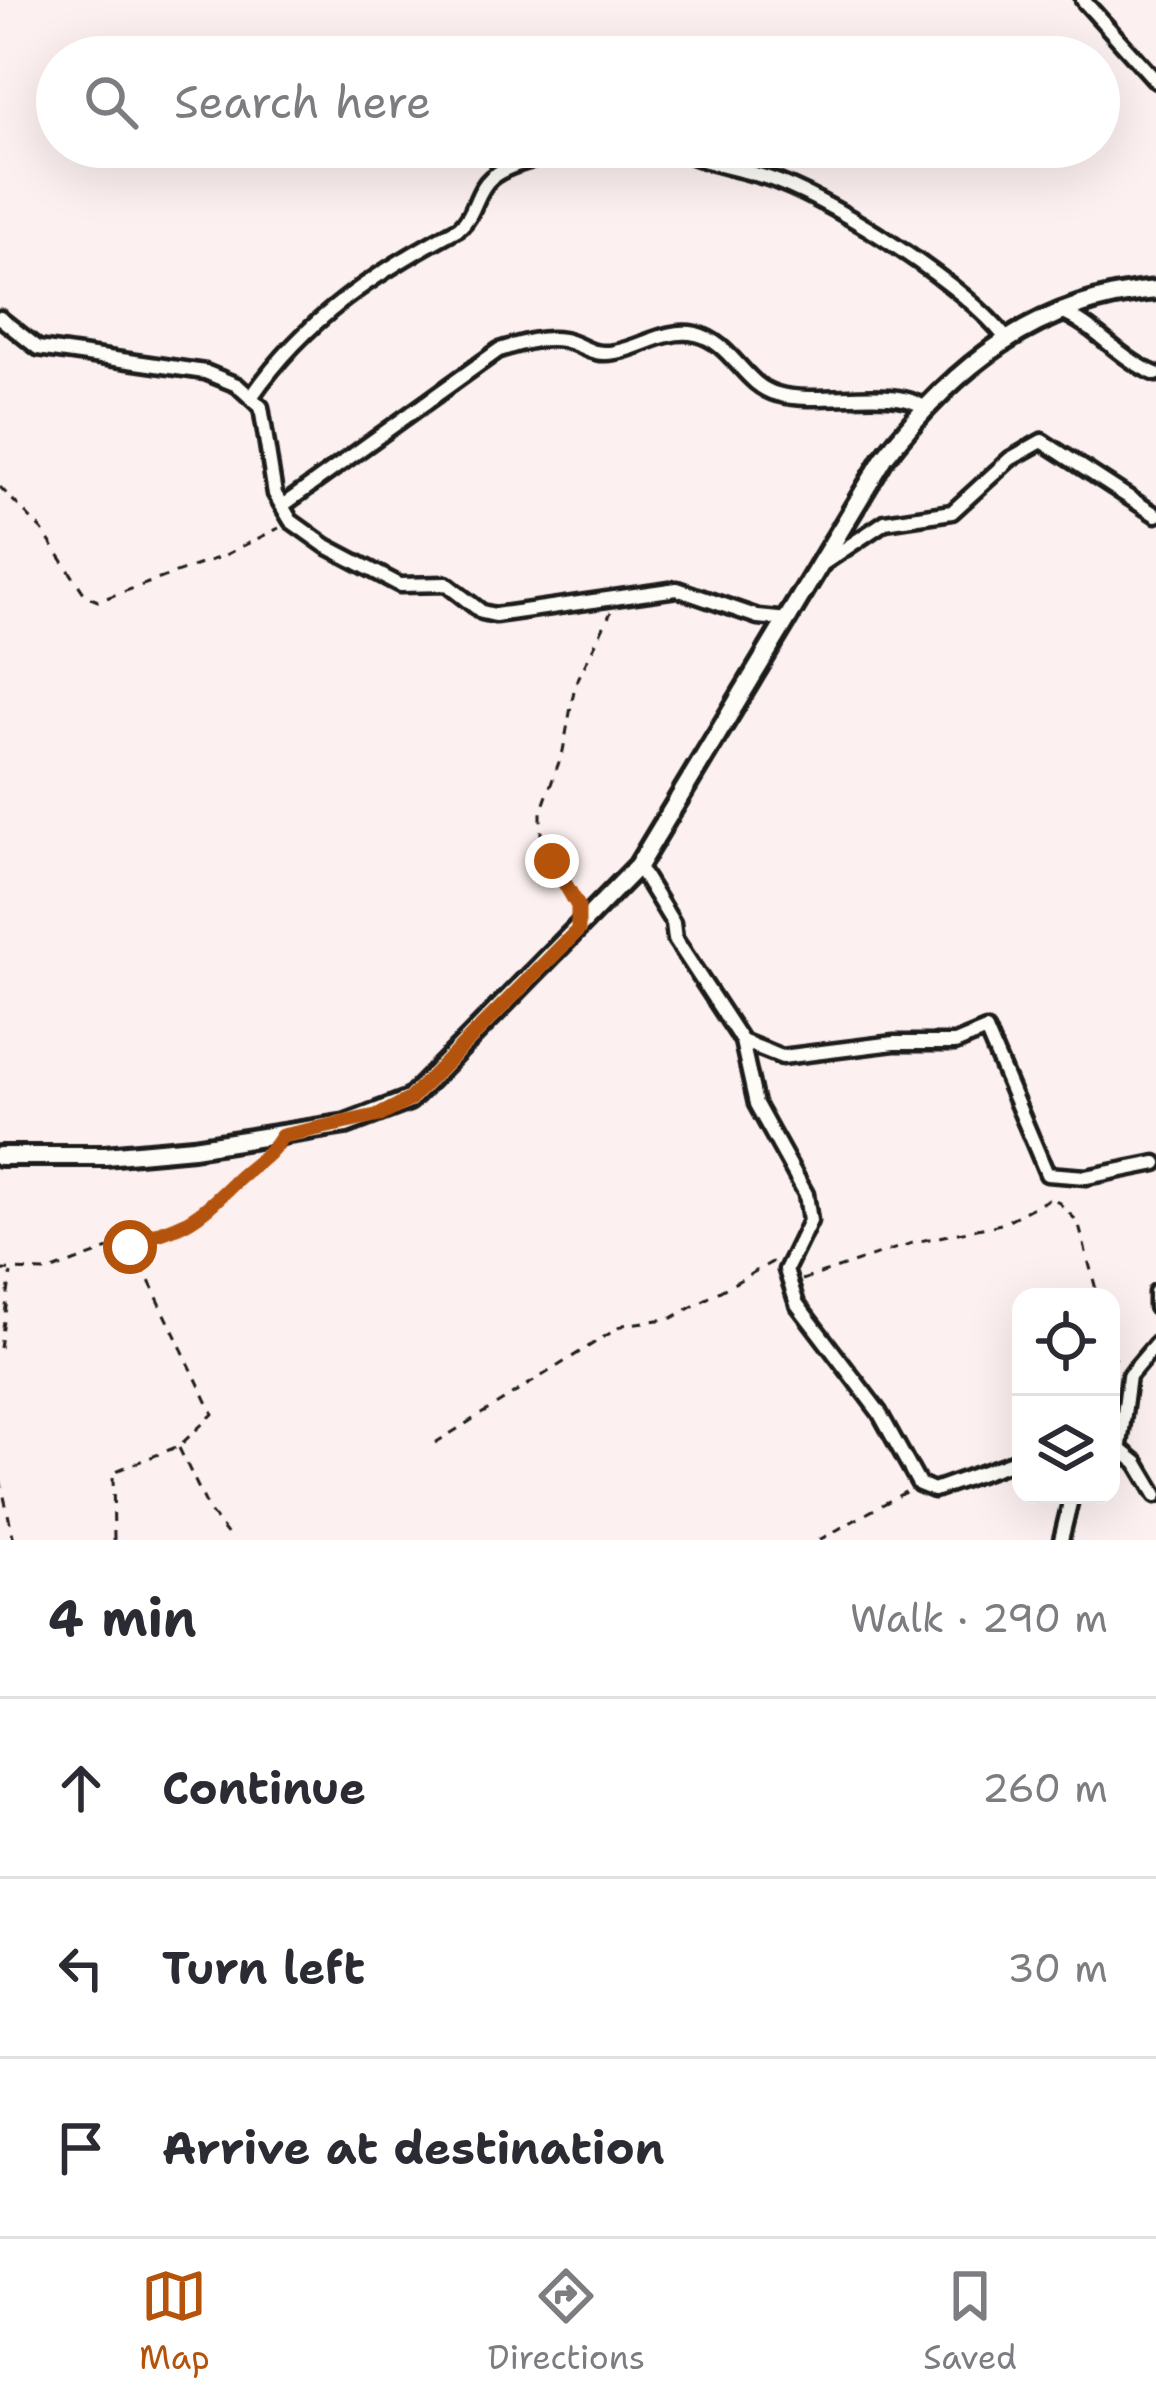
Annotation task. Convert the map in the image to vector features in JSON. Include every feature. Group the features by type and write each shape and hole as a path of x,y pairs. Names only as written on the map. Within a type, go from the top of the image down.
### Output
{"street":[{"path":"1087,2 1117,36"},
{"path":"1120,40 1156,81"},
{"path":"252,396 316,318 344,295 458,228 474,213 482,189 510,168"},
{"path":"738,168 786,184 945,280 1005,338"},
{"path":"0,1156 104,1156 282,1136 380,1115 409,1100 638,866 884,458 923,407 1005,338 1093,300 1156,290"},
{"path":"1059,312 1080,320 1122,358 1156,374"},
{"path":"0,318 38,348 205,372 252,396 266,422 270,470 291,521 400,585 446,584 482,612 511,613 677,589 758,617 788,620"},
{"path":"281,506 499,350 538,340 563,340 583,352 615,352 669,333 693,334 727,350 760,387 772,393 812,400 897,397 923,407"},
{"path":"818,567 885,522 952,512 1010,459 1042,440 1156,515"},
{"path":"638,866 673,923 675,939 742,1042 756,1105 810,1208 806,1235 788,1258 789,1285 808,1322 879,1412 919,1484 934,1490 1012,1462"},
{"path":"742,1042 782,1057 894,1043 955,1042 986,1030 1048,1174 1086,1177 1156,1162"},
{"path":"1156,1292 1156,1307"},
{"path":"1120,1422 1129,1376 1156,1344"},
{"path":"1120,1448 1156,1495"},
{"path":"1061,1540 1070,1504"}],"path":[{"path":"0,487 43,530 86,596 98,602 244,548 291,521"},
{"path":"578,930 572,892 541,840 541,812 563,751 574,685 621,595"},
{"path":"0,1270 50,1271 130,1241 160,1238 212,1209 236,1180 271,1154 282,1136"},
{"path":"789,1285 915,1242 1001,1224 1053,1197 1078,1222 1096,1288"},
{"path":"114,1540 113,1472 179,1446 208,1422 212,1408 155,1301 130,1241"},
{"path":"435,1443 622,1325 672,1318 737,1278 788,1258"},
{"path":"0,1348 12,1271"},
{"path":"1120,1364 1129,1376"},
{"path":"179,1446 210,1512 232,1540"},
{"path":"0,1479 14,1540"},
{"path":"819,1540 919,1484"}],"route":[{"path":"130,1247 130,1241 160,1238 212,1209 236,1180 271,1154 282,1136 380,1115 430,1082 578,930 578,906 552,861"}]}
